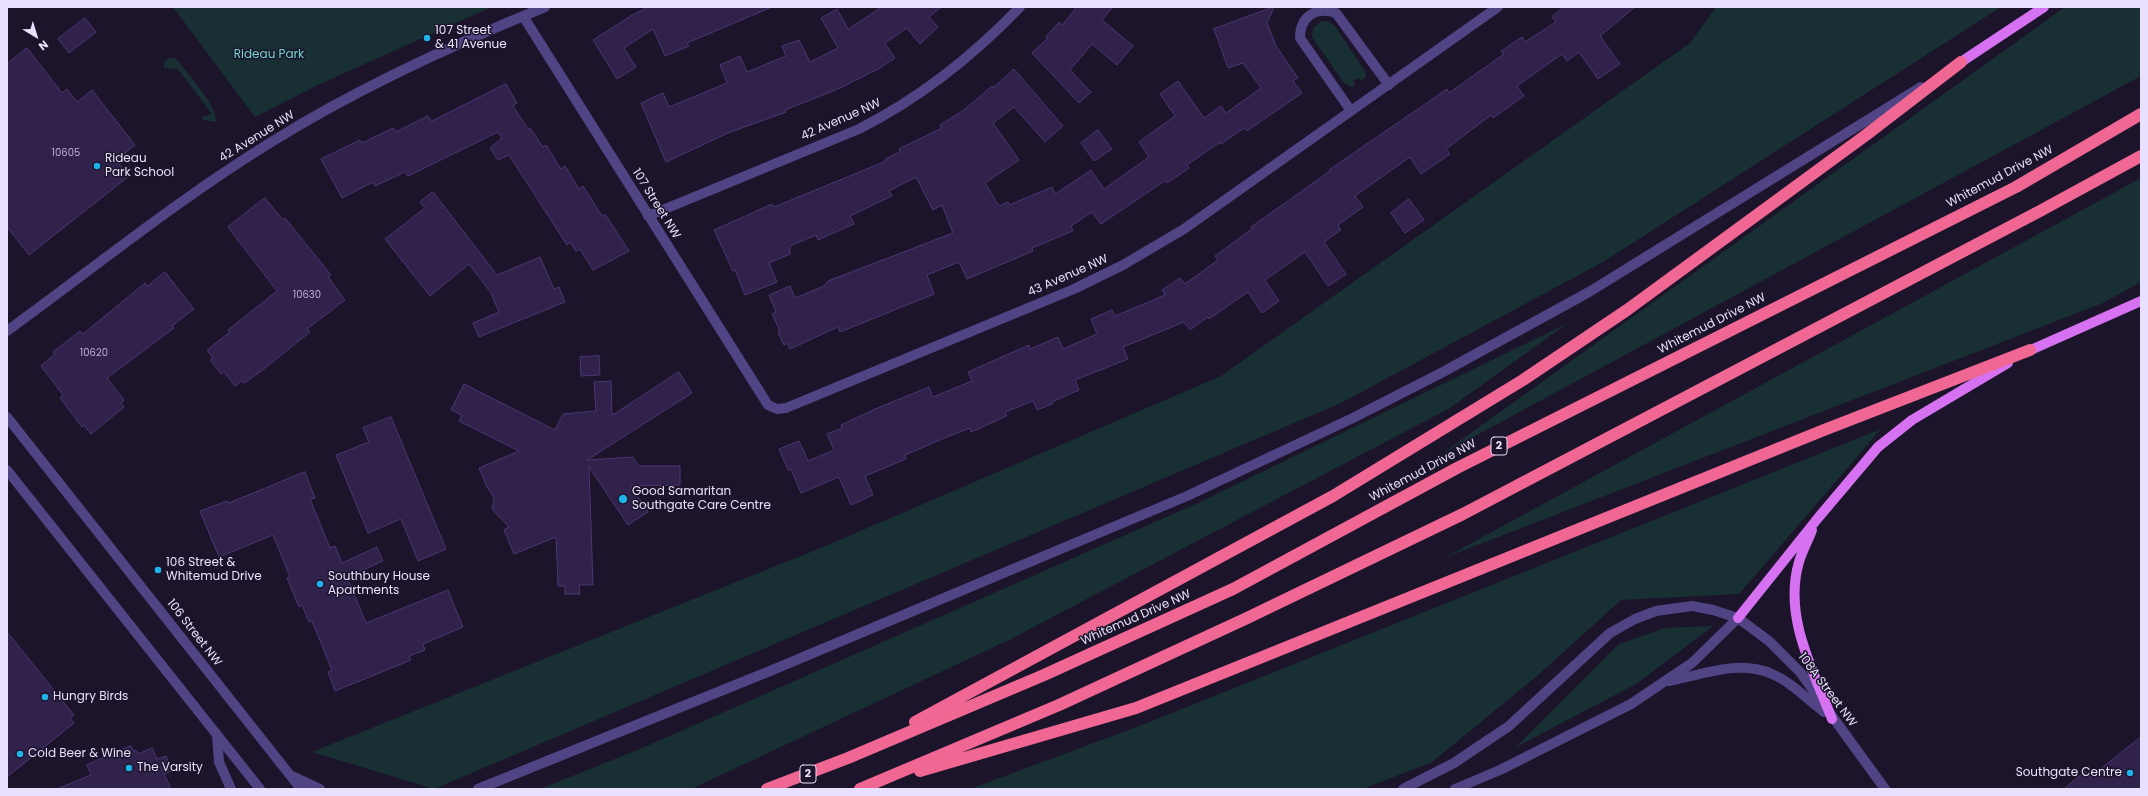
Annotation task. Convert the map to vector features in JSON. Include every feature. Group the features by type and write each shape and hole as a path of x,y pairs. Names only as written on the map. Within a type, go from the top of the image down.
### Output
{"highway":[{"path":"848,758 1333,496 1516,385 1627,310 1866,135 1961,62"},
{"name":"Whitemud Drive NW","path":"768,789 848,758 1044,675 1233,590 1457,468 2016,187 2141,114"},
{"path":"863,788 1059,705 1245,619 1463,514 2040,211 2141,156"},
{"path":"863,788 1136,708 1824,430 2030,350"}],"main road":[{"path":"1961,62 2044,7"},
{"path":"1738,618 1818,518 1878,447 1912,420 2030,350 2141,301"},
{"path":"1818,518 1799,562 1795,587 1795,609 1804,646 1832,719"}],"street":[{"name":"42 Avenue NW","path":"7,331 210,183 272,141 377,84 545,7"},
{"name":"42 Avenue NW","path":"648,216 858,129 891,113 926,90 961,62 995,33 1020,7"},
{"name":"43 Avenue NW","path":"768,406 777,409 786,408 1097,279 1143,254 1184,229 1498,7"},
{"path":"1351,111 1300,38 1303,22 1310,16 1319,11 1328,10 1336,13 1389,85"},
{"name":"107 Street NW","path":"523,16 768,406"},
{"path":"478,789 770,671 1187,496 1353,418 1463,361 1589,292 1961,62"},
{"name":"106 Street NW","path":"7,417 301,789"},
{"path":"7,470 260,789"},
{"path":"1403,789 1454,763 1509,726 1610,633 1635,619 1656,611 1692,606 1738,618 1692,663 1631,704 1500,770 1455,789"},
{"name":"108A Street NW","path":"1738,618 1769,641 1795,667 1885,789"},
{"path":"1663,683 1734,668 1761,670 1782,680 1832,719"},
{"path":"217,735 219,762 230,789"},
{"path":"290,775 320,789"}],"green space":[{"name":"Rideau Park","path":"173,7 492,7 322,83 255,117"},
{"path":"1716,7 2001,7 1603,262 1341,403 434,789 312,752 816,550 1221,376 1690,43"},
{"path":"2065,7 2141,7 2141,76 1440,455"},
{"path":"1321,21 1326,21 1334,25 1365,71 1366,77 1361,81 1359,78 1353,81 1355,85 1352,87 1344,83 1312,37 1313,28"},
{"path":"169,58 174,58 178,61 201,90 212,108 216,122 203,120 202,117 212,114 178,69 164,68 164,62"},
{"path":"2141,178 2141,282 2103,303 1444,558"},
{"path":"1568,323 1450,408 1009,640 691,789 540,789 647,746 1198,503"},
{"path":"1881,429 1739,594 1621,600 1536,677 1432,762 1363,789 970,789 1142,725"},
{"path":"1713,626 1636,684 1516,747 1619,644 1665,628"}],"building":[{"path":"649,7 772,7 687,43 689,46 665,56 653,29 624,48 636,67 617,79 593,40 634,14"},
{"path":"882,7 941,7 929,17 938,27 920,44 907,28 885,43 895,58 880,68 838,89 785,110 786,112 728,133 666,162 641,103 663,93 669,107 727,83 720,65 740,56 747,72 786,56 782,46 799,40 810,62 838,48 821,18 837,9 848,29"},
{"path":"1077,7 1113,7 1102,20 1133,46 1117,65 1092,44 1070,70 1091,92 1079,103 1032,53 1047,39 1046,37 1059,22 1062,25"},
{"path":"1274,7 1267,23 1276,46 1298,78 1293,81 1302,93 1247,131 1244,128 1221,144 1220,142 1187,165 1189,168 1167,183 1166,180 1101,224 1092,212 1071,226 1073,231 1032,248 1033,251 967,279 959,262 927,275 934,294 840,332 838,327 790,349 787,343 784,345 778,332 780,331 772,314 776,312 769,295 790,286 795,298 824,286 828,281 953,233 942,205 933,210 916,177 889,191 892,196 850,216 854,224 818,240 816,235 790,246 790,254 769,263 777,282 745,295 735,270 733,271 714,230 772,204 774,207 886,161 885,159 900,152 899,149 942,128 940,125 964,110 992,86 993,88 1014,69 1063,126 1045,142 1014,107 993,123 1019,160 985,183 999,206 1008,202 1009,205 1052,187 1055,194 1091,170 1104,189 1149,157 1139,142 1175,116 1160,94 1178,81 1204,118 1221,106 1226,113 1261,88 1243,63 1228,68 1214,29"},
{"path":"1565,7 1635,7 1600,36 1620,64 1598,79 1579,52 1567,61 1562,54 1517,86 1524,96 1493,118 1491,115 1446,149 1450,154 1421,174 1410,157 1355,196 1363,207 1338,225 1341,230 1324,242 1346,274 1328,286 1305,252 1265,280 1279,301 1262,313 1248,292 1209,319 1208,317 1190,330 1184,322 1123,347 1128,359 1075,380 1079,390 1052,402 1052,404 1037,410 1033,401 1005,412 1007,416 971,432 970,428 947,437 905,455 906,459 865,476 873,495 851,505 839,477 801,493 791,469 788,470 779,449 799,441 808,461 834,450 827,434 842,428 841,425 875,409 929,387 933,397 972,381 968,372 1029,345 1030,349 1058,337 1063,349 1097,334 1091,319 1112,310 1115,316 1165,295 1162,290 1180,278 1185,284 1218,260 1215,256 1252,229 1251,227 1330,171 1329,170 1447,89 1449,93 1504,54 1501,51 1522,37 1525,42 1556,22 1552,17"},
{"path":"85,18 96,32 69,53 58,39"},
{"path":"27,48 62,93 67,89 77,102 92,90 135,145 116,160 129,176 29,255 7,227 7,64"},
{"path":"506,84 517,103 513,106 528,129 530,128 543,147 546,145 561,169 565,166 579,189 583,186 602,216 605,214 629,251 593,270 580,249 576,251 570,242 567,245 509,155 498,160 490,148 502,138 498,132 408,176 405,172 375,186 373,182 342,198 321,159 360,140 362,143 393,128 396,132 428,116 431,121"},
{"path":"1098,130 1112,149 1094,161 1081,143"},
{"path":"433,192 497,275 540,257 554,289 559,287 565,302 479,337 473,323 499,312 491,293 469,264 430,296 385,239 425,208 420,202"},
{"path":"265,198 283,220 285,218 331,275 328,277 345,300 307,329 310,332 260,372 244,383 242,381 235,386 224,372 221,374 210,360 213,358 207,350 230,332 228,330 277,291 228,227"},
{"path":"1409,199 1424,220 1405,233 1391,213"},
{"path":"165,272 194,309 172,326 174,328 107,378 124,400 121,403 124,407 91,434 84,425 82,427 60,398 63,395 41,366 55,354 53,352 80,331 83,334 145,283 147,286"},
{"path":"599,356 600,375 581,376 580,357"},
{"path":"679,372 692,393 587,460 633,457 639,466 680,466 680,485 631,486 648,512 628,525 589,467 593,585 579,585 580,594 565,594 565,586 558,586 556,537 514,554 504,530 509,527 492,509 494,498 487,487 479,468 519,451 459,421 462,415 451,410 464,384 555,430 563,414 596,411 594,382 611,381 612,415"},
{"path":"391,417 446,549 418,561 401,519 368,533 336,455 369,442 363,428"},
{"name":"Southbury House Apartments","path":"305,472 315,498 310,499 330,548 335,546 342,563 377,547 383,561 347,577 366,623 448,590 463,627 423,644 425,650 409,656 411,660 335,691 328,672 332,670 312,621 309,622 302,605 299,607 287,578 290,577 273,535 219,557 200,511 227,501 228,503"},
{"path":"7,632 74,715 70,718 74,723 7,777"},
{"path":"2141,737 2141,789 2064,789 2085,771 2090,777"},
{"name":"The Varsity","path":"131,746 133,751 136,750 138,754 152,748 157,759 166,756 172,771 164,774 171,789 57,789 91,775 87,765"}],"place":[{"name":"107 Street & 41 Avenue","path":"427,38"},
{"name":"Rideau Park School","path":"97,166"},
{"name":"Good Samaritan Southgate Care Centre","path":"623,499"},
{"name":"106 Street & Whitemud Drive","path":"158,570"},
{"name":"Southbury House Apartments","path":"320,584"},
{"name":"Hungry Birds","path":"45,697"},
{"name":"Cold Beer & Wine","path":"20,754"},
{"name":"The Varsity","path":"129,768"},
{"name":"Southgate Centre","path":"2130,773"}]}
